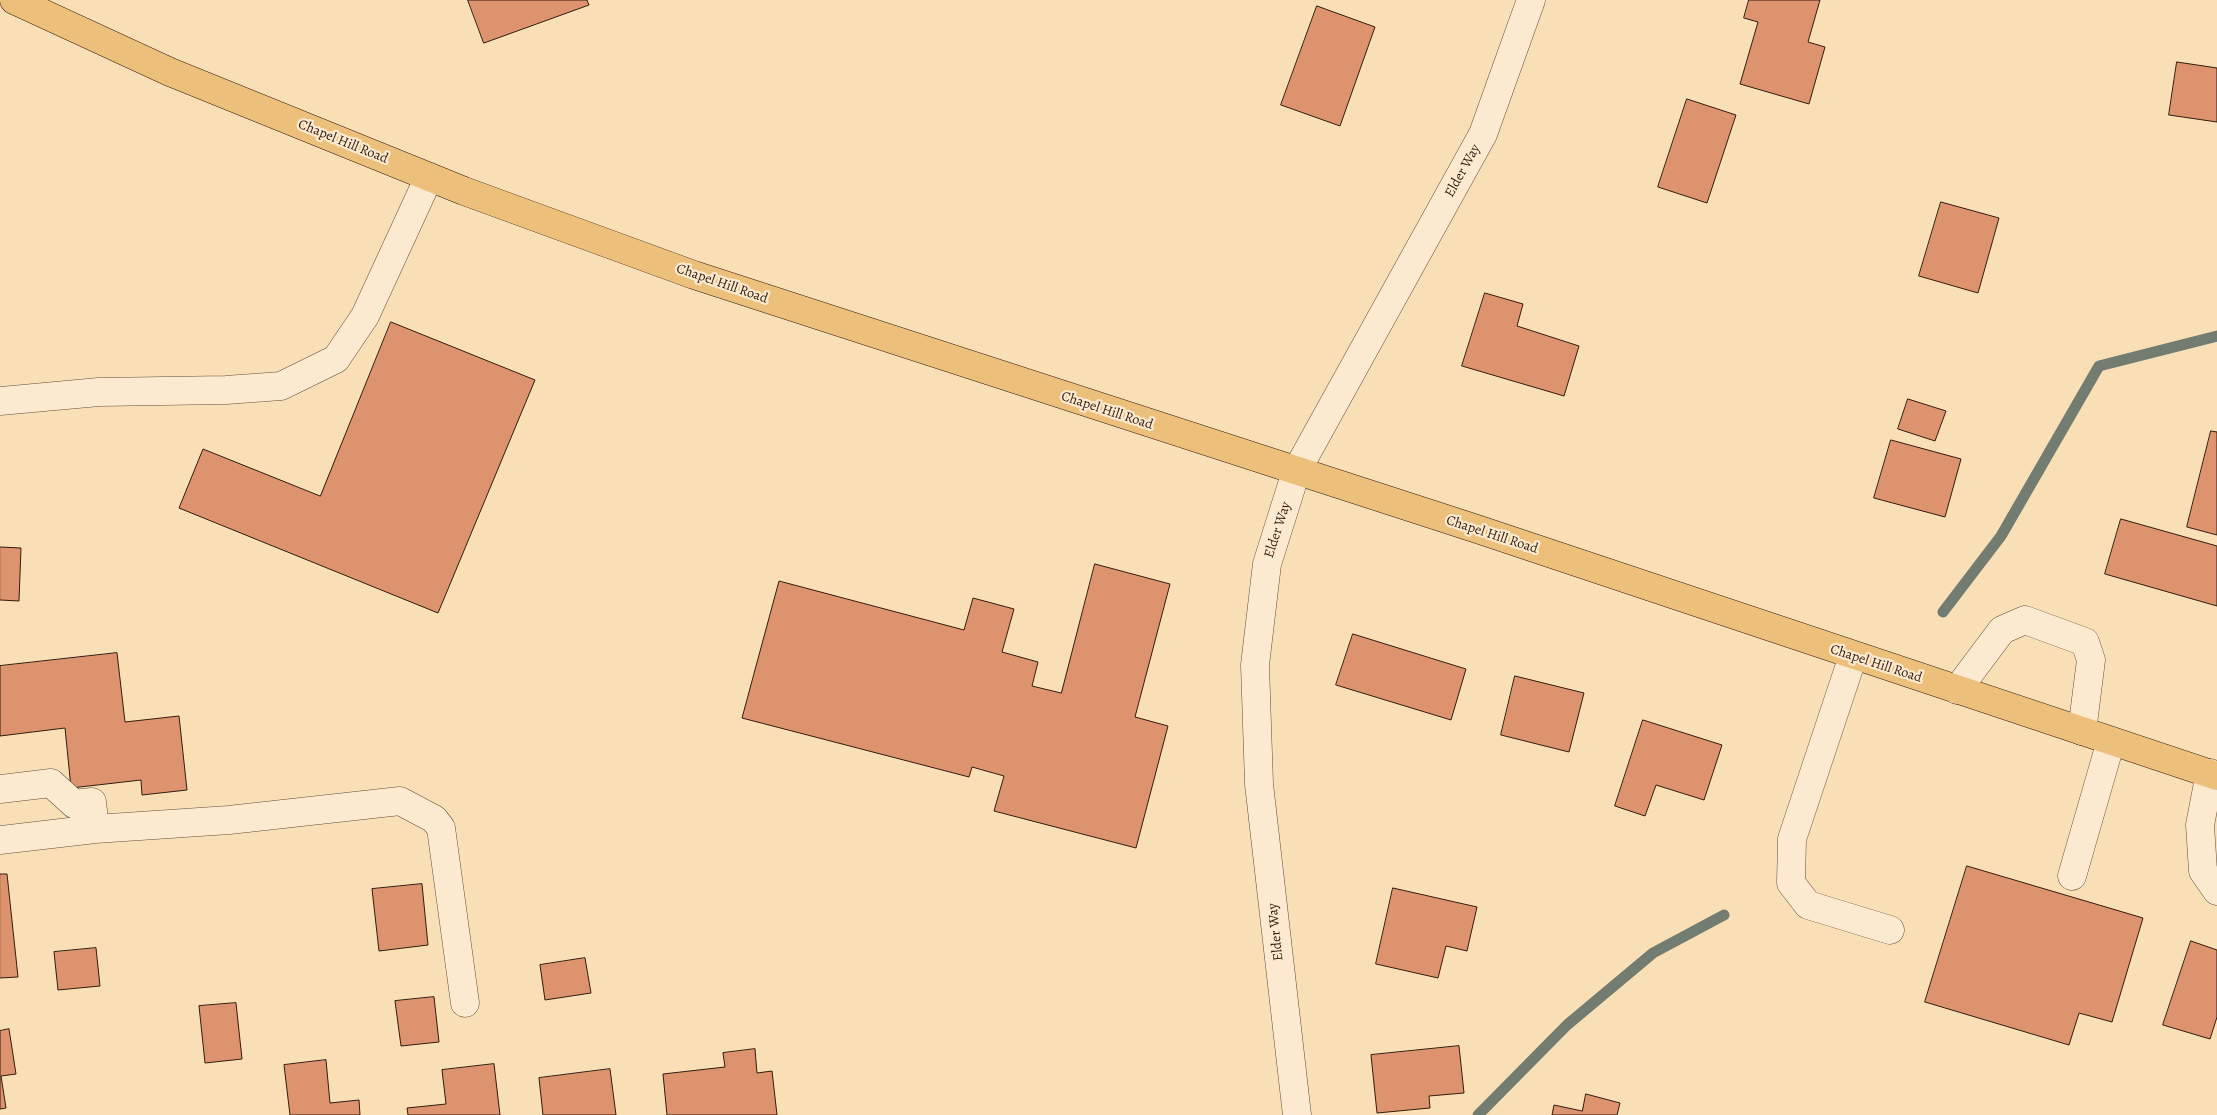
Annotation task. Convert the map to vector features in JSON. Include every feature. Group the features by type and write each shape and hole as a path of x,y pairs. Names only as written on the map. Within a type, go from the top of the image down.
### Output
{"main road":[{"name":"Chapel Hill Road","path":"14,0 170,72 429,177 703,278 1296,472 1477,529 1853,656 2214,774"}],"street":[{"name":"Elder Way","path":"1297,1115 1259,784 1255,665 1267,564 1296,472 1483,134 1531,0"},
{"path":"0,401 99,392 226,390 281,386 336,359 365,316 429,177"},
{"path":"1957,690 2002,630 2025,620 2085,642 2091,660 2082,731"},
{"path":"1853,656 1792,838 1791,883 1808,904 1890,930"},
{"path":"2072,876 2111,741"},
{"path":"2214,774 2200,826 2203,871 2217,891"},
{"path":"0,789 51,783 74,804 92,802 95,829"},
{"path":"0,840 95,829 194,823 400,802 434,819 441,828 465,1003"}],"building":[{"path":"468,0 587,0 589,5 484,43"},
{"path":"1749,0 1820,0 1808,42 1825,47 1809,104 1740,84 1758,22 1744,18"},
{"path":"1317,6 1375,27 1340,126 1281,105"},
{"path":"2177,62 2217,68 2217,122 2169,115"},
{"path":"1687,99 1736,115 1707,203 1658,187"},
{"path":"1941,202 1999,218 1978,293 1919,276"},
{"path":"1485,293 1523,304 1517,326 1579,346 1564,396 1462,366"},
{"path":"391,322 535,380 438,613 179,508 203,449 320,496"},
{"path":"1908,399 1946,411 1935,441 1898,429"},
{"path":"2211,431 2217,432 2217,535 2187,527"},
{"path":"1891,440 1961,459 1945,517 1874,498"},
{"path":"2121,519 2217,546 2217,606 2105,574"},
{"path":"0,547 21,548 19,601 0,600"},
{"path":"1095,564 1170,584 1135,717 1168,726 1136,848 994,811 1004,776 972,767 969,777 742,718 779,581 964,630 973,598 1014,609 1002,652 1038,662 1032,686 1061,693"},
{"path":"1353,634 1466,669 1451,720 1336,685"},
{"path":"117,653 125,722 179,716 187,790 142,795 141,780 71,788 65,728 0,736 0,666"},
{"path":"1515,676 1584,693 1569,752 1501,735"},
{"path":"1643,720 1722,745 1704,800 1656,785 1645,816 1615,806"},
{"path":"1967,866 2143,918 2112,1022 2079,1013 2069,1045 1925,1002"},
{"path":"0,874 7,874 18,977 0,978"},
{"path":"422,884 428,945 379,951 372,889"},
{"path":"1393,888 1477,907 1467,951 1446,946 1438,978 1376,964"},
{"path":"2191,941 2217,950 2217,1017 2210,1039 2163,1025"},
{"path":"96,948 100,986 58,990 54,952"},
{"path":"585,958 591,993 545,1000 540,965"},
{"path":"434,997 439,1042 401,1046 395,1001"},
{"path":"236,1003 242,1059 205,1063 199,1006"},
{"path":"9,1029 16,1074 1,1076 6,1108 0,1109 0,1031"},
{"path":"1459,1046 1464,1093 1429,1096 1430,1108 1377,1113 1371,1055"},
{"path":"755,1049 757,1073 772,1071 777,1115 667,1115 663,1074 725,1067 723,1053"},
{"path":"326,1060 330,1103 359,1100 360,1115 290,1115 284,1065"},
{"path":"494,1064 500,1115 408,1115 407,1108 446,1104 442,1070"},
{"path":"610,1069 616,1115 543,1115 539,1078"},
{"path":"1586,1094 1620,1103 1617,1115 1552,1115 1554,1105 1582,1111"}],"waterway":[{"path":"1943,612 2001,536 2099,366 2217,336"},
{"path":"1478,1115 1567,1025 1653,953 1724,915"}]}
